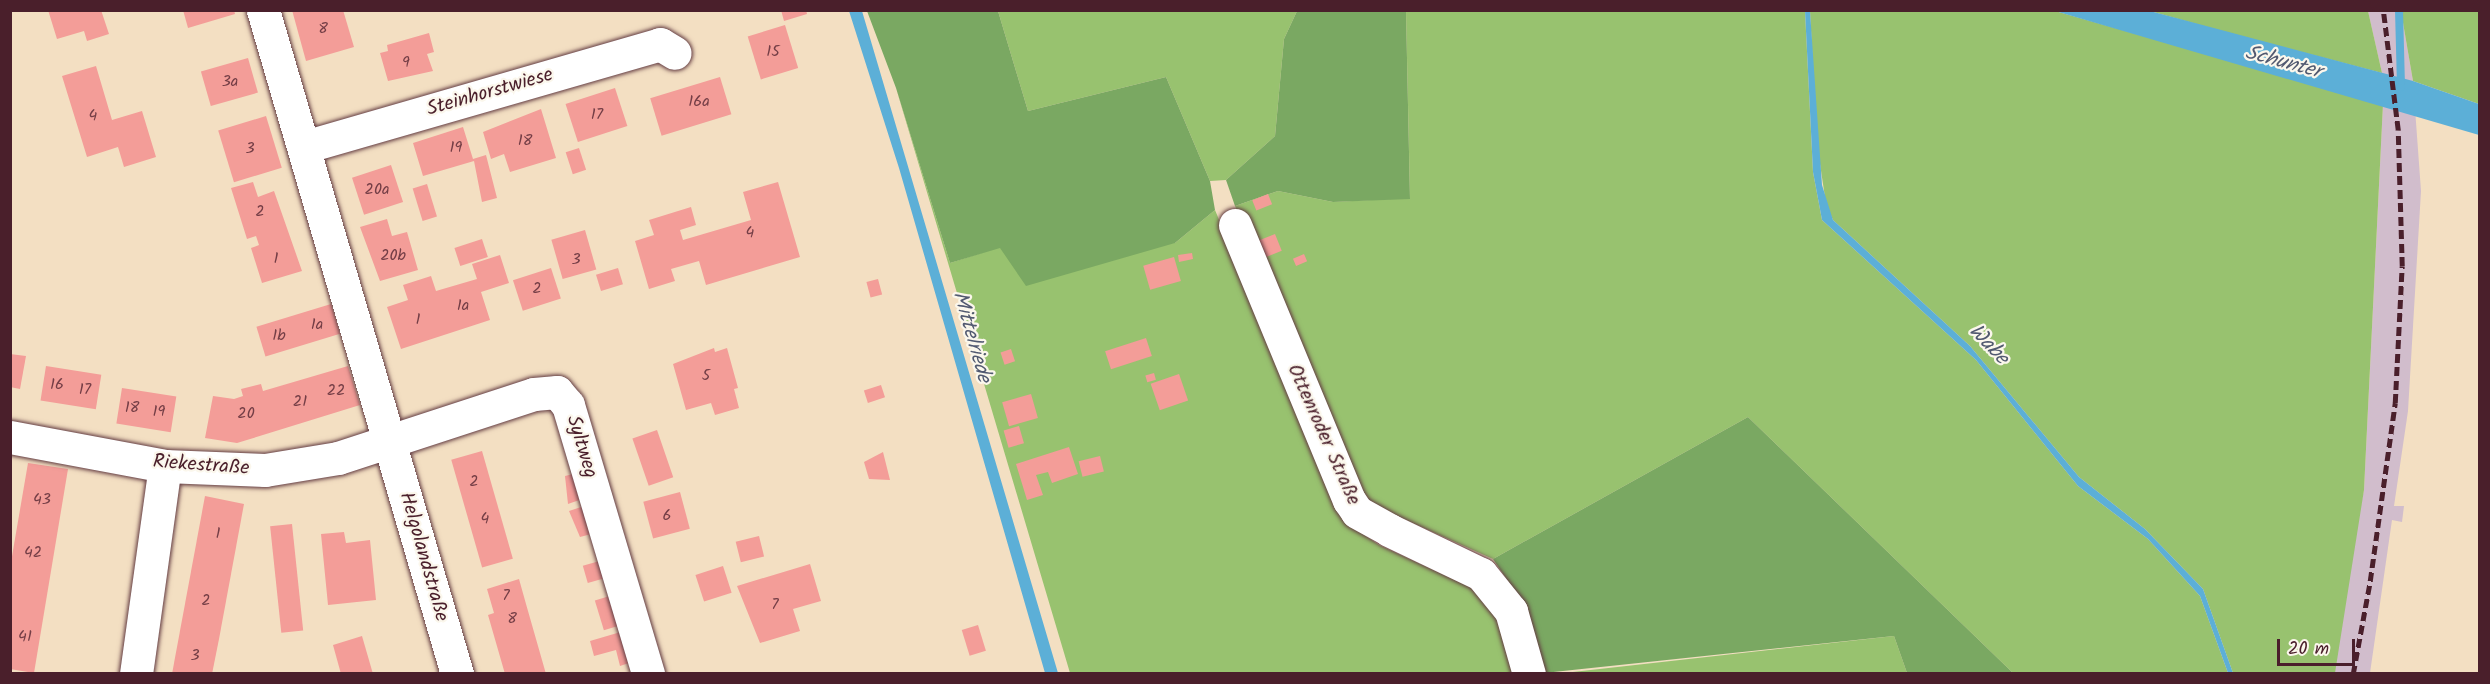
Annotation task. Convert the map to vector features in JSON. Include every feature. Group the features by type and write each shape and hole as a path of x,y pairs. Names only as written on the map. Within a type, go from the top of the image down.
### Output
{"street":[{"path":"263,10 390,441"},
{"name":"Steinhorstwiese","path":"304,147 660,44 675,53"},
{"name":"Ottenroder Straße","path":"1235,225 1349,500 1357,512 1389,530 1481,574 1511,611 1529,674"},
{"name":"Syltweg","path":"390,441 546,391 565,397 648,674"},
{"name":"Riekestraße","path":"10,437 165,466 265,470 322,461 390,441"},
{"name":"Helgolandstraße","path":"390,441 457,674"},
{"path":"136,674 165,466"}],"shaded area":[{"path":"2368,11 2401,11 2413,81 2421,191 2408,411 2394,506 2404,506 2402,522 2392,520 2370,673 2326,674 2364,490 2383,104 2382,73"}],"green space":[{"path":"867,11 998,11 1028,111 1166,77 1210,181 1215,210 1175,243 1026,286 1000,248 950,263 896,88"},
{"path":"998,11 1297,11 1284,39 1275,136 1226,180 1210,181 1166,77 1028,111"},
{"path":"1297,11 1406,11 1410,199 1333,202 1278,191 1235,206 1226,180 1275,136 1284,39"},
{"path":"1406,11 1805,11 1813,172 1822,220 1976,360 2078,486 2148,539 2200,596 2228,673 2013,673 1748,417 1493,559 1366,502 1235,206 1278,191 1333,202 1410,198"},
{"path":"1810,11 2055,11 2383,104 2364,490 2335,673 2233,673 2203,589 2145,529 2079,477 1970,346 1833,220 1826,204 1817,144"},
{"path":"2150,11 2368,11 2382,73 2232,34"},
{"path":"2401,11 2479,11 2479,104 2413,81"},
{"path":"896,88 950,263 1000,247 1175,243 1215,210 1344,521 1379,545 1472,588 1497,617 1513,673 1070,673"},
{"path":"1748,417 2013,673 1907,673 1894,636 1544,673 1525,606 1493,559"},
{"path":"1894,636 1907,673 1555,674"}],"water":[{"path":"849,11 862,11 1058,673 1045,673 899,168"},
{"path":"1805,11 1810,11 1822,185 1833,220 1970,346 2079,477 2145,529 2203,589 2233,673 2228,673 2200,596 2148,539 2078,486 1976,360 1822,220 1813,172"},
{"name":"Schunter","path":"2055,11 2150,11 2413,81 2479,104 2479,135"}],"building":[{"path":"48,10 101,10 109,34 87,41 84,31 57,39"},
{"path":"183,10 234,10 235,14 188,28"},
{"path":"292,10 343,10 354,47 306,61"},
{"path":"781,10 806,10 807,14 784,21"},
{"path":"785,25 798,68 761,79 748,36"},
{"path":"429,33 434,52 427,54 433,71 388,81 380,53 388,51 387,45"},
{"path":"248,58 258,93 211,106 201,72"},
{"path":"96,66 112,120 142,111 156,157 124,167 118,147 87,157 62,76"},
{"path":"720,77 731,114 662,136 650,98"},
{"path":"615,88 627,126 578,142 566,104"},
{"path":"541,109 556,158 510,172 504,154 491,159 483,132"},
{"path":"266,116 282,168 234,182 218,131"},
{"path":"463,127 473,159 486,155 497,198 482,202 474,161 423,176 413,143"},
{"path":"579,148 586,170 573,174 566,152"},
{"path":"391,165 403,202 364,215 352,178"},
{"path":"253,182 258,197 274,191 302,271 262,283 251,248 259,245 256,236 247,239 231,188"},
{"path":"778,182 800,257 706,285 699,261 671,269 675,281 649,289 635,241 654,235 649,220 691,207 696,225 680,230 683,240 751,220 743,192"},
{"path":"427,184 437,217 423,221 413,188"},
{"path":"1268,194 1272,204 1256,211 1252,200"},
{"path":"387,219 392,236 407,232 418,270 380,281 360,227"},
{"path":"585,230 596,269 563,279 551,240"},
{"path":"1275,234 1282,251 1266,257 1259,240"},
{"path":"482,239 488,257 460,266 454,248"},
{"path":"1192,253 1193,259 1179,262 1178,255"},
{"path":"1304,254 1307,261 1296,266 1293,259"},
{"path":"500,255 509,283 481,292 490,320 401,349 387,307 408,300 403,285 431,276 436,291 477,279 472,264"},
{"path":"1174,257 1181,281 1150,290 1143,266"},
{"path":"551,268 561,298 523,311 513,280"},
{"path":"618,268 623,284 601,291 596,275"},
{"path":"878,279 882,294 871,298 866,282"},
{"path":"331,304 340,334 265,356 256,327"},
{"path":"1146,338 1152,356 1111,369 1105,351"},
{"path":"714,348 715,352 727,348 738,388 734,389 739,408 715,415 711,403 686,410 673,364"},
{"path":"1011,349 1015,361 1005,365 1001,352"},
{"path":"10,354 26,356 20,389 10,387"},
{"path":"46,366 101,375 96,409 41,401"},
{"path":"348,366 360,405 237,443 205,438 213,396 234,399 243,396 241,389 261,384 263,391"},
{"path":"1154,373 1156,380 1147,382 1145,375"},
{"path":"1179,374 1188,400 1160,410 1151,384"},
{"path":"881,385 885,397 868,403 864,391"},
{"path":"122,388 176,397 171,432 116,424"},
{"path":"1031,394 1038,418 1009,426 1002,402"},
{"path":"1019,426 1024,443 1009,448 1004,430"},
{"path":"657,430 673,477 649,486 632,438"},
{"path":"1069,447 1078,474 1052,483 1048,472 1036,475 1043,495 1027,500 1016,464"},
{"path":"482,451 513,559 482,567 451,460"},
{"path":"883,452 890,480 869,479 864,462"},
{"path":"1100,456 1104,472 1083,477 1079,461"},
{"path":"28,463 68,469 34,673 10,669 10,568"},
{"path":"577,473 585,498 568,504 565,476"},
{"path":"680,492 690,529 653,539 643,502"},
{"path":"205,496 244,504 219,639 212,674 172,674"},
{"path":"587,505 595,533 580,537 569,511"},
{"path":"292,524 303,630 281,633 270,526"},
{"path":"344,532 346,543 370,540 376,600 328,605 321,534"},
{"path":"759,536 764,556 741,562 736,542"},
{"path":"603,560 608,577 588,583 583,566"},
{"path":"810,564 821,601 793,609 800,631 760,643 737,586"},
{"path":"723,566 732,593 704,602 695,575"},
{"path":"519,579 546,674 505,674 488,615 494,613 487,589"},
{"path":"613,595 622,625 604,630 595,601"},
{"path":"978,625 986,651 970,656 962,630"},
{"path":"624,631 632,662 620,666 616,650 594,656 590,641"},
{"path":"362,636 373,674 341,674 333,645"}],"waterway":[{"path":"2399,10 2401,87"}],"railway":[{"path":"2353,674 2370,581 2395,403 2402,266 2398,130 2383,10"}],"water label":[{"name":"Mittelriede","path":"971,337"},
{"name":"Wabe","path":"1988,345"}]}
